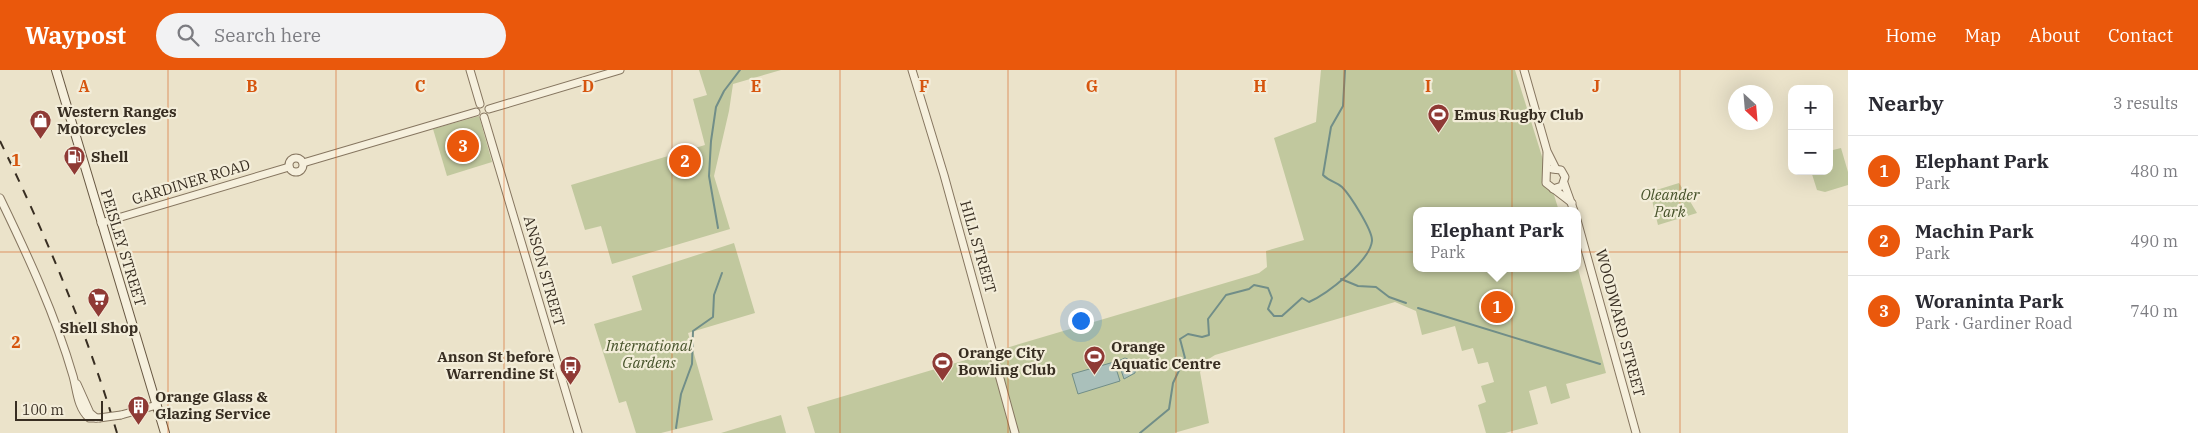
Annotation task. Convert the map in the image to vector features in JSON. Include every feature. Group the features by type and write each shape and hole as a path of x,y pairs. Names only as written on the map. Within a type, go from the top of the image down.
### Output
{"main road":[{"name":"PEISLEY STREET","path":"56,70 165,433"}],"street":[{"path":"470,70 480,104 476,112 479,116 484,117 488,114 489,109"},
{"path":"489,109 620,70"},
{"name":"HILL STREET","path":"912,70 946,182 1015,433"},
{"path":"1524,70 1547,151 1556,169 1564,173 1564,183 1573,207"},
{"path":"480,104 486,105 489,109"},
{"name":"GARDINER ROAD","path":"101,223 289,167 289,163 294,158 303,163 476,112"},
{"name":"ANSON STREET","path":"484,117 578,433"},
{"path":"1547,151 1548,172 1546,183 1573,207"},
{"path":"1548,172 1556,169"},
{"path":"1554,189 1559,188 1564,183"},
{"path":"0,198 47,300 74,377 90,413 95,418 121,415 157,405"},
{"name":"WOODWARD STREET","path":"1581,234 1636,433"}],"green space":[{"path":"699,70 781,70 733,84 729,111 714,176 730,229 612,264 601,226 585,230 571,185 705,145 693,99 707,95"},
{"path":"1321,70 1515,70 1558,207 1413,207 1413,272 1579,272 1606,373 1566,384 1570,398 1551,404 1546,386 1529,391 1538,424 1505,433 1486,433 1478,405 1486,402 1481,386 1494,382 1488,362 1478,364 1473,348 1462,351 1455,326 1422,335 1416,311 1395,302 1215,355 1207,360 1200,372 1209,423 1174,433 815,433 807,407 1259,273 1267,267 1266,251 1304,240 1274,138 1316,122"},
{"path":"479,116 492,162 447,176 433,129"},
{"path":"1841,148 1848,172 1848,185 1825,192 1817,190 1812,175 1833,175 1833,150"},
{"name":"Oleander Park","path":"1679,183 1697,213 1658,225 1650,192"},
{"name":"International Gardens","path":"734,243 755,313 688,333 713,420 661,433 636,433 626,401 619,403 594,324 642,310 632,276"},
{"path":"781,415 786,433 721,433"}],"water":[{"path":"1125,358 1133,364 1135,373 1124,379 1118,361"},
{"path":"1114,362 1120,381 1078,394 1072,374"}],"waterway":[{"path":"718,228 709,176 711,141 716,107 724,91 740,70"},
{"path":"1140,433 1169,409 1173,383 1185,358 1180,339 1188,334 1202,337 1209,335 1208,319 1226,295 1249,289 1254,285 1268,288 1272,298 1268,309 1274,316 1282,316 1302,298 1309,302 1326,292 1364,258 1372,241 1369,229 1346,191 1323,175 1331,127 1343,106 1345,70"},
{"path":"676,428 681,394 692,364 693,331 713,317 714,295 722,273"},
{"path":"1341,279 1358,286 1376,287 1389,297 1406,303"},
{"path":"1418,308 1600,364"}],"railway":[{"path":"0,141 33,212 79,321 117,433"}],"place":[{"name":"Emus Rugby Club","path":"1438,134"},
{"name":"Western Ranges Motorcycles","path":"41,140"},
{"name":"Woraninta Park","path":"463,146"},
{"name":"Machin Park","path":"685,161"},
{"name":"Shell","path":"75,176"},
{"name":"Elephant Park","path":"1497,307"},
{"name":"Shell Shop","path":"99,318"},
{"name":"Orange Aquatic Centre","path":"1095,375"},
{"name":"Orange City Bowling Club","path":"942,381"},
{"name":"Anson St before Warrendine St","path":"570,385"},
{"name":"Orange Glass & Glazing Service","path":"139,425"}]}
